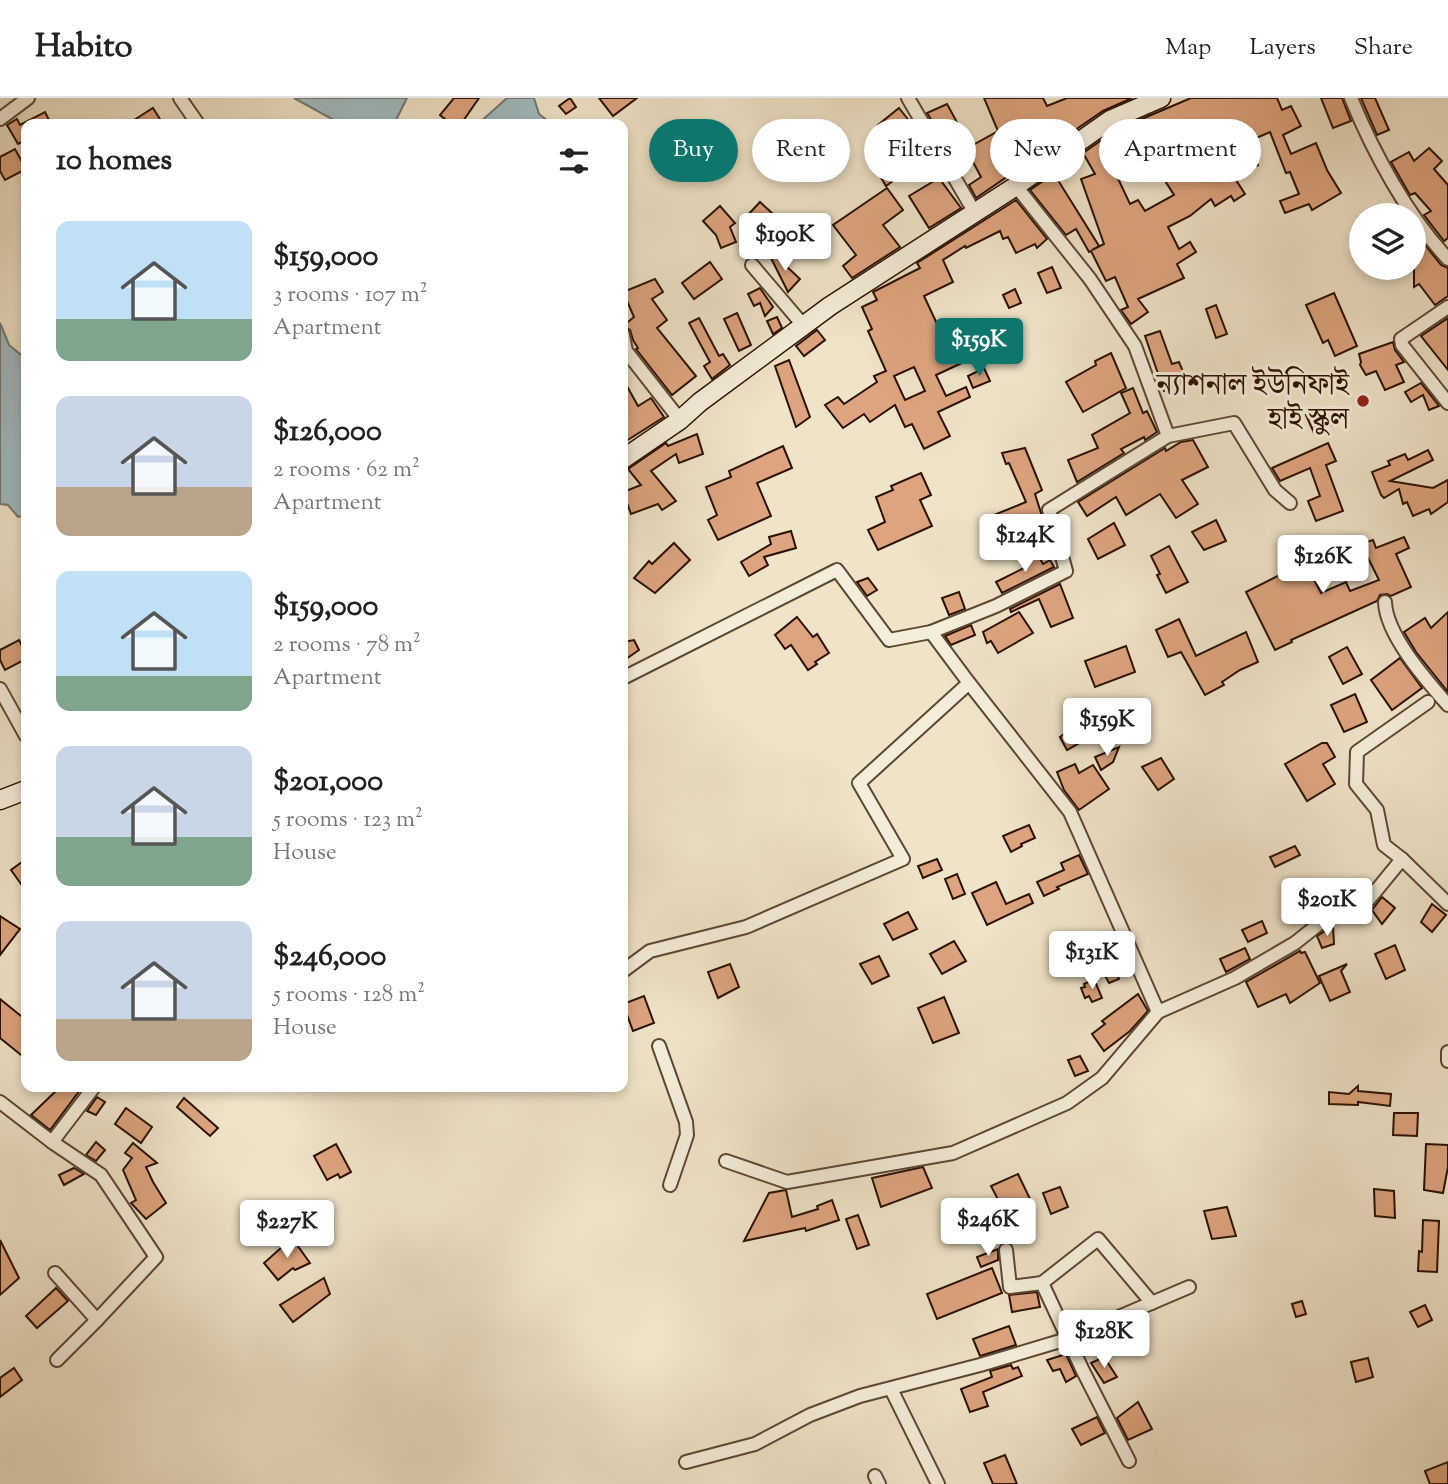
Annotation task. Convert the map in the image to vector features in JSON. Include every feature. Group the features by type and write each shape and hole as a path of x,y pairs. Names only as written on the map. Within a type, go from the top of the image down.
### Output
{"street":[{"path":"0,119 28,98"},
{"path":"180,98 195,119"},
{"path":"908,98 975,213"},
{"path":"628,456 680,420 700,402 830,306 1016,186 1110,120 1161,98"},
{"path":"1352,98 1371,145 1414,215 1447,256"},
{"path":"1016,186 1090,279 1135,346 1168,436"},
{"path":"752,265 803,326"},
{"path":"1448,307 1401,339 1402,345 1448,403"},
{"path":"628,355 680,420"},
{"path":"628,674 837,570 889,640 930,632 996,606 1066,571 1049,510 1168,436 1234,423 1275,490 1290,503"},
{"path":"1385,602 1385,609 1402,648 1448,705"},
{"path":"930,632 1070,812 1158,1012"},
{"path":"628,967 650,951 746,928 903,859 859,783 970,683"},
{"path":"0,690 21,727"},
{"path":"1428,702 1357,752 1356,784 1377,810 1384,845 1448,904"},
{"path":"0,800 21,792"},
{"path":"726,1161 787,1182 953,1153 1068,1103 1102,1078 1158,1012 1236,978 1295,943 1334,912 1357,914 1402,859"},
{"path":"659,1046 682,1106 687,1135 670,1185"},
{"path":"1448,1052 1448,1061"},
{"path":"52,1142 90,1092"},
{"path":"0,1102 101,1175 156,1257 57,1360"},
{"path":"1006,1250 1010,1287 1042,1283 1098,1239 1152,1303"},
{"path":"55,1273 97,1320"},
{"path":"1042,1283 1067,1339 1129,1461"},
{"path":"686,1462 755,1444 831,1406 1067,1339 1189,1287"},
{"path":"891,1389 938,1484"}],"water":[{"path":"294,98 407,98 396,119 332,119"},
{"path":"507,98 534,98 539,114 546,119 484,119"},
{"path":"0,323 9,345 21,355 21,516 18,517 8,505 0,504"}],"building":[{"path":"454,98 479,98 464,119 445,119 440,115"},
{"path":"570,98 576,107 566,114 559,106"},
{"path":"599,98 637,98 613,116"},
{"path":"984,98 1043,98 1047,106 1067,98 1132,98 1103,111 1085,123 1085,119 993,119"},
{"path":"1191,98 1277,98 1282,110 1291,106 1301,126 1283,135 1291,154 1316,143 1327,170 1341,193 1312,210 1309,204 1285,213 1280,201 1299,194 1290,172 1286,173 1270,132 1261,136 1261,119 1142,119"},
{"path":"1321,98 1342,98 1351,121 1333,128"},
{"path":"1361,98 1375,98 1389,130 1377,135"},
{"path":"947,104 955,119 931,119 927,113"},
{"path":"153,108 160,119 136,119"},
{"path":"899,108 908,119 885,119"},
{"path":"45,112 48,119 32,119"},
{"path":"17,119 21,142 18,144 7,125"},
{"path":"990,136 990,182 999,182 976,198 969,185 981,177 976,168 976,143"},
{"path":"1099,142 1099,182 1120,182 1130,204 1138,200 1145,211 1174,195 1166,182 1237,182 1245,194 1234,201 1231,196 1215,206 1211,199 1190,216 1168,227 1179,249 1190,242 1196,252 1177,264 1184,278 1138,299 1148,312 1131,324 1121,310 1128,307 1115,277 1106,281 1076,229 1066,235 1030,190 1042,182 1059,182 1099,246 1092,250 1104,244 1082,182 1085,182 1085,178 1095,174 1085,152"},
{"path":"1429,148 1442,161 1434,169 1448,185 1448,238 1444,241 1426,218 1426,214 1431,211 1426,203 1415,193 1410,195 1391,162 1409,152 1414,161"},
{"path":"15,149 21,160 21,172 5,180 0,171 0,157"},
{"path":"932,182 942,182 961,208 929,228 909,196"},
{"path":"887,188 903,210 883,225 900,247 852,278 843,266 856,255 833,225"},
{"path":"1016,200 1047,239 1037,248 1035,244 1016,253 1008,237 1003,239 1000,231 966,248 965,246 943,260 953,282 924,296 951,354 957,351 962,363 936,375 946,396 966,387 970,397 938,412 950,436 924,449 912,424 905,427 895,405 870,422 864,414 843,428 825,405 838,397 844,404 877,382 874,376 886,371 868,331 872,329 862,307 877,300 873,292 920,268 917,263","holes":["914,367 925,391 905,400 894,376"]},
{"path":"760,202 772,213 757,228 746,217"},
{"path":"720,206 735,223 730,227 736,242 721,248 716,235 703,221"},
{"path":"1426,246 1441,265 1448,268 1448,296 1435,305 1419,284 1414,287 1414,280 1426,280"},
{"path":"767,250 800,279 788,292"},
{"path":"710,262 722,279 694,299 682,283"},
{"path":"1052,267 1061,288 1047,293 1038,273"},
{"path":"655,279 663,292 652,299 667,320 657,328 696,376 672,395 636,349 638,348 628,329 628,322 634,317 628,303 628,290"},
{"path":"760,288 773,307 765,316 760,303 754,306 748,294"},
{"path":"1015,289 1021,303 1009,308 1003,295"},
{"path":"1334,293 1357,346 1335,356 1328,340 1323,343 1306,305"},
{"path":"1216,305 1227,334 1216,338 1206,309"},
{"path":"737,313 751,345 739,351 724,319"},
{"path":"777,317 782,328 773,334 767,321"},
{"path":"699,318 719,356 723,354 730,365 712,379 704,366 710,362 689,323"},
{"path":"1448,318 1448,370 1421,336"},
{"path":"817,330 825,340 804,356 796,346"},
{"path":"1160,331 1172,364 1179,362 1187,381 1164,391 1145,336"},
{"path":"1393,342 1395,350 1404,362 1396,365 1404,382 1385,390 1376,371 1366,375 1360,365 1359,354"},
{"path":"1111,353 1126,388 1083,412 1066,382"},
{"path":"789,360 810,417 796,427 775,366"},
{"path":"984,368 990,381 973,388 968,376"},
{"path":"1421,383 1439,406 1429,410 1423,395 1411,402 1405,392"},
{"path":"628,388 638,406 651,398 664,417 628,440"},
{"path":"1133,388 1143,413 1147,411 1157,432 1145,440 1144,437 1121,449 1124,453 1077,482 1068,460 1098,448 1092,435 1130,413 1121,393"},
{"path":"1317,410 1319,416 1326,413 1331,425 1314,433 1306,415"},
{"path":"697,434 703,454 679,463 676,454 651,471 676,501 662,510 658,504 631,514 628,490 641,485 628,469 666,443 668,446"},
{"path":"1193,440 1208,467 1182,480 1198,504 1176,518 1160,494 1126,515 1116,497 1087,516 1078,502 1165,448 1166,451 1181,442"},
{"path":"1328,443 1336,461 1326,465 1343,511 1316,521 1308,501 1320,496 1310,468 1280,481 1272,468"},
{"path":"783,446 792,468 757,483 771,516 718,540 708,520 717,515 706,487 731,477 729,471"},
{"path":"1025,448 1042,490 1035,494 1042,516 1001,532 994,515 1026,502 1002,453"},
{"path":"1428,450 1433,460 1390,481 1433,488 1448,480 1448,502 1431,514 1429,509 1413,516 1407,502 1403,504 1399,489 1384,498 1381,495 1372,472 1390,465 1388,461 1405,454 1408,460"},
{"path":"921,473 931,495 920,500 932,526 878,550 868,530 885,522 876,497 893,490 891,486"},
{"path":"1216,520 1226,541 1204,550 1192,532"},
{"path":"1114,523 1125,545 1098,559 1088,539"},
{"path":"791,531 796,548 764,557 768,565 749,576 741,562 771,544 769,537"},
{"path":"1404,537 1409,548 1396,554 1411,587 1391,596 1380,595 1377,601 1275,650 1246,592 1305,562 1321,593 1346,582 1350,591 1379,580 1361,544 1373,540 1376,548"},
{"path":"674,543 690,560 655,593 634,578 649,561 652,564"},
{"path":"1169,546 1188,582 1166,593 1151,556"},
{"path":"1038,555 1043,564 1050,560 1054,567 1002,593 996,582 1028,566 1026,559"},
{"path":"868,578 877,590 867,596 857,582"},
{"path":"1060,584 1073,618 1051,627 1039,599 1011,612 1010,609"},
{"path":"959,592 965,609 949,615 942,598"},
{"path":"1019,612 1033,633 998,653 991,641 987,643 983,632"},
{"path":"1448,612 1448,692 1416,652 1404,632 1425,618 1431,628"},
{"path":"797,617 813,637 817,634 829,653 808,670 791,645 785,649 775,635"},
{"path":"1179,619 1196,656 1246,632 1258,662 1240,670 1222,682 1224,685 1205,695 1181,652 1168,657 1156,630"},
{"path":"971,625 975,635 951,645 945,636"},
{"path":"19,640 21,662 5,670 0,660 0,650"},
{"path":"634,640 639,650 628,658 628,641"},
{"path":"1126,646 1135,672 1095,687 1085,661"},
{"path":"1347,647 1362,674 1343,684 1329,657"},
{"path":"1400,658 1422,688 1392,710 1371,680"},
{"path":"1355,694 1367,722 1344,732 1331,705"},
{"path":"1081,699 1089,713 1078,719 1070,705"},
{"path":"1081,722 1088,738 1067,750 1060,737"},
{"path":"1322,743 1327,743 1335,757 1323,764 1335,784 1307,801 1285,764"},
{"path":"1119,747 1113,762 1101,770 1095,757"},
{"path":"1161,758 1174,779 1158,790 1142,767"},
{"path":"1075,764 1079,773 1093,765 1109,789 1079,810 1064,790 1057,772"},
{"path":"1029,825 1035,838 1011,852 1003,836"},
{"path":"1295,846 1300,855 1275,867 1270,857"},
{"path":"1079,855 1088,874 1057,887 1059,889 1044,896 1037,882 1064,870 1061,863"},
{"path":"937,859 942,870 923,878 918,866"},
{"path":"21,863 21,884 11,870"},
{"path":"957,874 965,894 953,899 945,879"},
{"path":"996,882 1006,904 1029,894 1033,903 987,925 972,893"},
{"path":"1382,897 1395,908 1382,924 1372,910"},
{"path":"1432,904 1446,915 1432,932 1421,922"},
{"path":"908,912 917,929 893,940 884,924"},
{"path":"0,916 20,929 0,955"},
{"path":"1262,921 1267,933 1248,942 1242,930"},
{"path":"1333,926 1334,944 1322,948 1317,936"},
{"path":"1116,938 1123,954 1111,960 1119,979 1109,983 1092,951"},
{"path":"954,941 966,961 942,974 930,954"},
{"path":"1395,945 1405,970 1386,979 1375,954"},
{"path":"1245,948 1250,959 1226,972 1220,959"},
{"path":"1300,951 1305,952 1320,983 1290,1003 1286,994 1258,1007 1246,982"},
{"path":"879,956 889,976 872,984 860,964"},
{"path":"730,964 739,987 718,998 708,972"},
{"path":"1347,964 1341,971 1350,992 1330,1001 1319,976"},
{"path":"1094,979 1102,998 1092,1002 1089,996 1085,998 1081,988"},
{"path":"1138,994 1148,1011 1130,1031 1104,1051 1092,1034 1105,1024 1102,1021"},
{"path":"644,996 654,1023 633,1031 628,1018 628,1002"},
{"path":"944,997 959,1033 933,1043 918,1008"},
{"path":"0,999 21,1016 21,1055 0,1038"},
{"path":"1080,1056 1088,1071 1075,1076 1068,1060"},
{"path":"1358,1086 1358,1091 1391,1094 1390,1106 1358,1102 1358,1105 1329,1104 1329,1092 1349,1094"},
{"path":"55,1092 78,1092 50,1130 31,1115"},
{"path":"97,1097 105,1102 96,1115 87,1111"},
{"path":"184,1098 218,1128 210,1136 177,1107"},
{"path":"126,1108 152,1127 141,1143 115,1124"},
{"path":"1394,1113 1418,1113 1417,1136 1393,1135"},
{"path":"96,1142 105,1150 96,1161 86,1155"},
{"path":"133,1143 157,1163 146,1167 166,1203 146,1219 131,1203 136,1200 123,1170 132,1158 125,1153"},
{"path":"336,1144 351,1172 340,1178 338,1174 327,1180 314,1156"},
{"path":"1426,1144 1448,1145 1448,1167 1443,1193 1424,1190"},
{"path":"923,1167 932,1188 881,1207 872,1178"},
{"path":"74,1168 84,1174 64,1185 59,1175"},
{"path":"1018,1174 1031,1201 1005,1213 991,1186"},
{"path":"1060,1187 1068,1207 1051,1214 1043,1193"},
{"path":"1374,1189 1394,1191 1395,1218 1375,1216"},
{"path":"786,1190 792,1217 818,1209 817,1206 832,1200 839,1220 806,1231 805,1228 744,1241 769,1193"},
{"path":"1227,1207 1236,1236 1212,1239 1204,1211"},
{"path":"858,1215 869,1245 857,1249 846,1219"},
{"path":"1423,1220 1439,1221 1437,1272 1418,1271 1419,1251 1422,1252"},
{"path":"0,1240 19,1278 0,1295"},
{"path":"295,1242 310,1263 295,1270 293,1268 278,1280 264,1263 282,1247"},
{"path":"998,1249 998,1260 981,1267 977,1257"},
{"path":"992,1268 1002,1293 937,1319 927,1294"},
{"path":"324,1278 330,1294 293,1322 280,1305"},
{"path":"56,1288 68,1301 37,1328 26,1316"},
{"path":"1037,1292 1040,1307 1012,1312 1009,1295"},
{"path":"1302,1301 1306,1314 1296,1317 1292,1304"},
{"path":"1425,1305 1432,1320 1418,1327 1410,1312"},
{"path":"1009,1326 1016,1345 980,1356 973,1339"},
{"path":"1066,1354 1076,1376 1066,1382 1060,1369 1053,1371 1047,1360"},
{"path":"1104,1357 1117,1377 1104,1383 1091,1363"},
{"path":"1368,1358 1373,1377 1356,1382 1351,1362"},
{"path":"1011,1365 1013,1369 1018,1367 1022,1376 983,1392 988,1406 970,1412 961,1389 992,1377 990,1371"},
{"path":"14,1368 22,1380 0,1397 0,1378"},
{"path":"1138,1402 1152,1429 1128,1440 1117,1418"},
{"path":"1097,1417 1105,1433 1081,1445 1072,1429"},
{"path":"1005,1455 1017,1484 993,1484 984,1463"},
{"path":"1448,1462 1448,1484 1430,1484 1425,1471"}],"place":[{"name":"ন্যাশনাল ইউনিফাই হাই স্কুল","path":"1363,401"}]}
